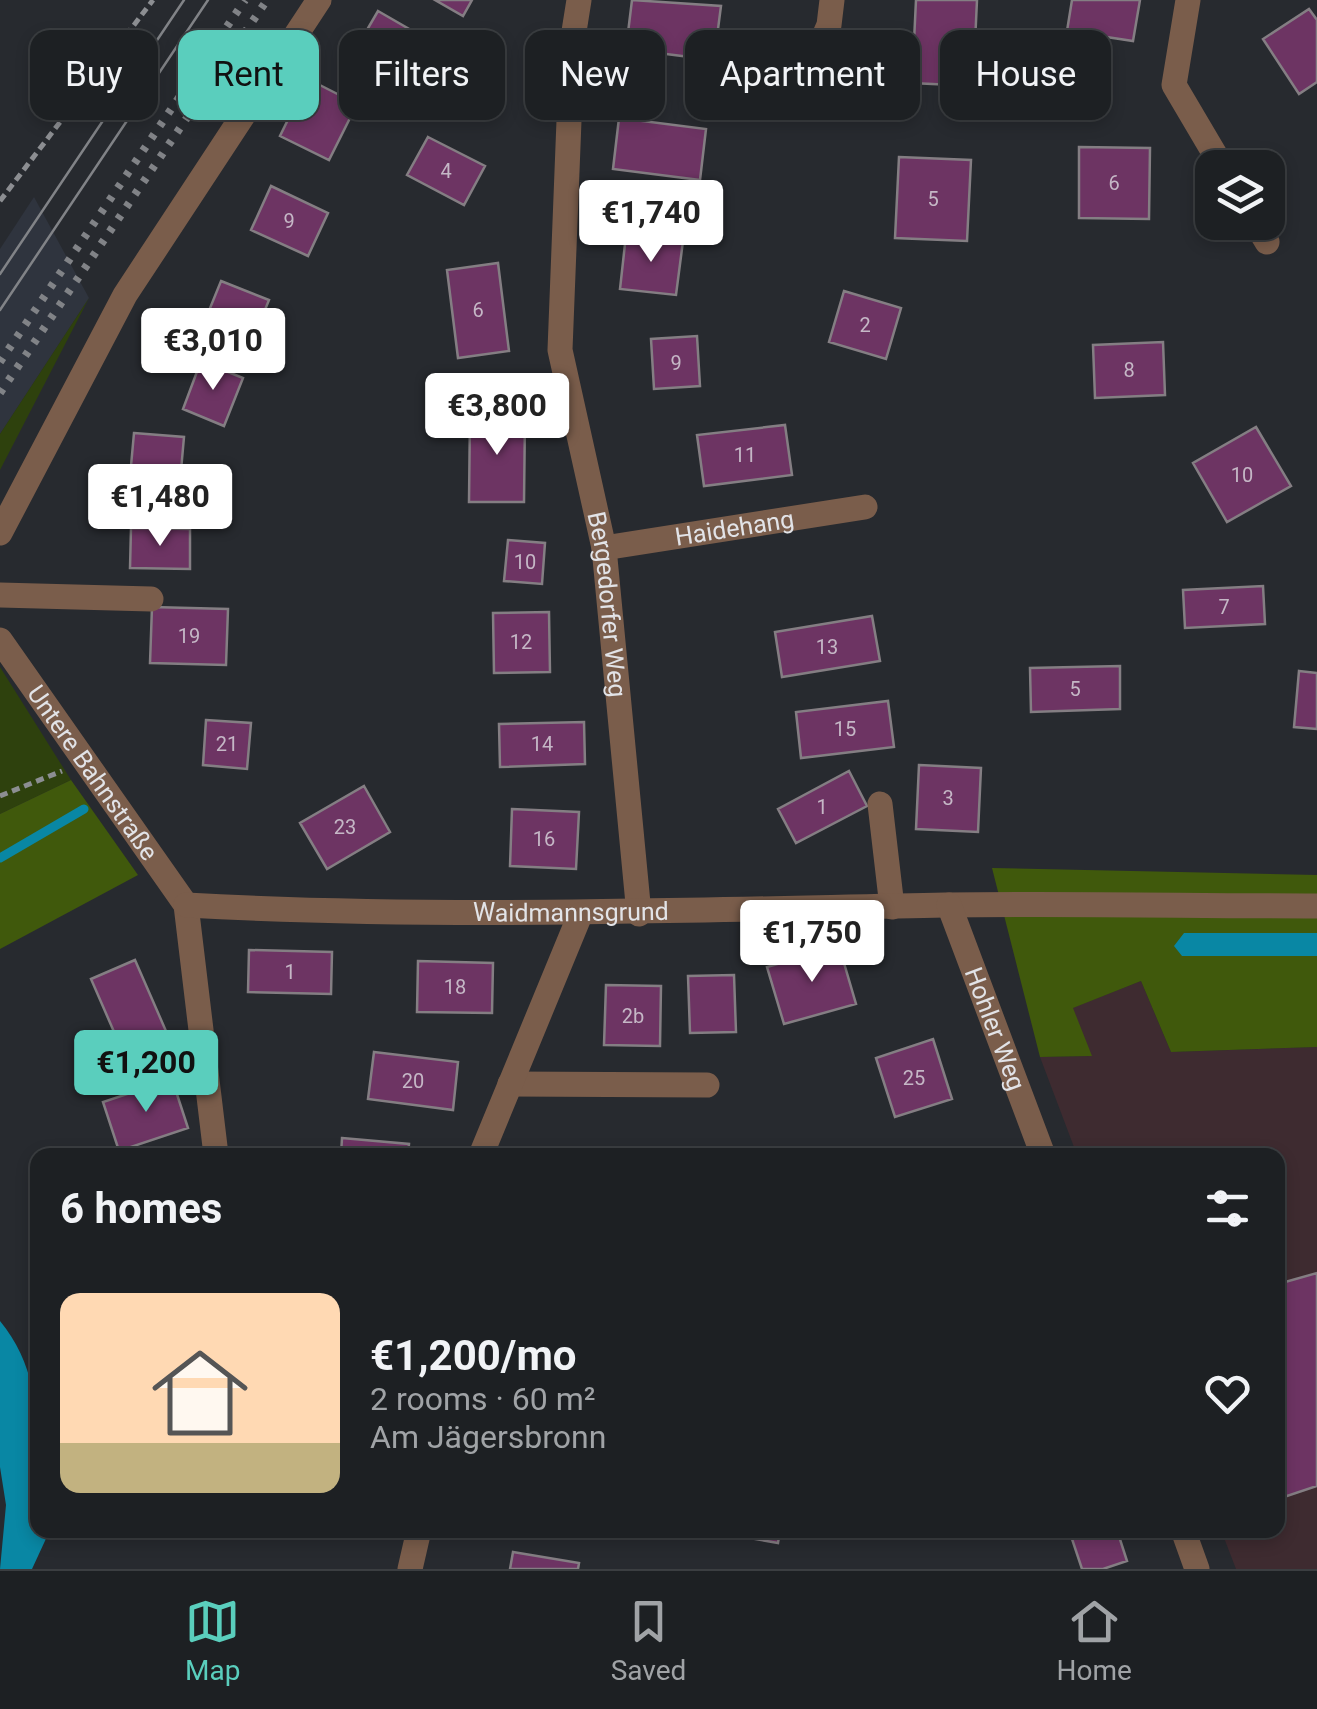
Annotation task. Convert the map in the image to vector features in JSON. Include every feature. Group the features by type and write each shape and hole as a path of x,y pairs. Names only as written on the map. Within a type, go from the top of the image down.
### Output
{"street":[{"path":"0,533 125,294 319,0"},
{"name":"Bergedorfer Weg","path":"579,0 572,44 560,350 604,548 639,914"},
{"path":"827,30 832,0"},
{"path":"1188,0 1174,85 1212,150"},
{"name":"Haidehang","path":"604,548 865,507"},
{"path":"0,596 151,599"},
{"name":"Untere Bahnstraße","path":"0,640 186,905"},
{"path":"880,804 892,907"},
{"path":"186,905 215,1148"},
{"name":"Waidmannsgrund","path":"186,905 350,914 580,915 949,905 1317,906"},
{"name":"Hohler Weg","path":"949,905 1039,1148"},
{"path":"483,1148 580,915"},
{"path":"510,1084 707,1085"},
{"path":"410,1569 418,1538"},
{"path":"1186,1538 1198,1569"}],"path":[{"path":"0,201 152,0"},
{"path":"0,796 40,777 86,765"}],"shaded area":[{"path":"34,197 89,298 0,434 0,249"},
{"path":"1141,981 1171,1052 1317,1047 1317,1569 1236,1569 1224,1538 1285,1538 1285,1148 1074,1148 1040,1057 1091,1056 1072,1008"}],"green space":[{"path":"89,298 0,470 0,434"},
{"path":"0,667 71,780 0,814"},
{"path":"71,780 138,875 0,949 0,814"},
{"path":"992,868 1317,875 1317,933 1184,933 1182,956 1317,956 1317,1047 1171,1052 1141,981 1073,1008 1092,1056 1040,1057"}],"water":[{"path":"1184,933 1317,933 1317,956 1182,956 1174,946"},
{"path":"0,1321 16,1344 30,1379 30,1538 46,1538 32,1569 0,1569 6,1505 0,1467"}],"building":[{"path":"435,0 472,0 463,16"},
{"path":"632,0 721,6 718,30 685,30 685,56 665,54 665,30 628,30"},
{"path":"916,0 977,0 976,30 940,30 940,84 920,83 920,30 915,30"},
{"path":"1072,0 1140,0 1133,41 1111,38 1111,30 1067,30"},
{"path":"1309,9 1317,20 1317,82 1299,94 1263,39"},
{"path":"378,11 411,30 367,30"},
{"path":"319,85 339,95 339,120 349,120 329,160 280,136 288,120 319,120"},
{"path":"619,120 706,129 700,180 613,169"},
{"path":"428,137 485,166 464,205 407,175"},
{"path":"1079,147 1150,148 1149,219 1079,218"},
{"path":"899,157 971,160 967,241 895,238"},
{"path":"271,186 328,213 308,256 251,230"},
{"path":"626,235 683,241 676,295 620,289"},
{"path":"498,263 509,351 458,358 447,270"},
{"path":"221,281 269,300 254,337 206,318"},
{"path":"844,291 901,308 886,359 829,342"},
{"path":"697,336 700,386 654,389 651,339"},
{"path":"1163,342 1165,395 1095,398 1093,345"},
{"path":"201,361 243,378 224,426 183,409"},
{"path":"470,414 525,415 524,502 469,502"},
{"path":"785,425 792,475 704,486 697,435"},
{"path":"1256,427 1291,486 1227,522 1193,463"},
{"path":"134,433 184,437 179,493 129,488"},
{"path":"131,528 190,529 190,569 130,568"},
{"path":"508,540 545,543 542,584 504,581"},
{"path":"1263,586 1265,624 1185,628 1183,590"},
{"path":"152,607 228,609 226,665 150,663"},
{"path":"549,612 550,672 494,673 493,613"},
{"path":"872,616 880,661 782,677 775,632"},
{"path":"1120,666 1120,709 1031,712 1030,668"},
{"path":"1299,671 1317,673 1317,729 1294,727"},
{"path":"888,701 894,747 801,758 796,712"},
{"path":"206,720 251,723 247,769 203,765"},
{"path":"584,722 585,764 500,767 499,724"},
{"path":"919,765 981,768 978,832 916,829"},
{"path":"849,771 867,806 796,843 778,809"},
{"path":"364,786 390,832 327,869 300,823"},
{"path":"512,809 579,812 576,869 510,866"},
{"path":"839,946 856,1004 784,1024 767,967"},
{"path":"249,950 332,952 331,994 248,992"},
{"path":"135,960 169,1038 125,1057 91,979"},
{"path":"418,961 493,963 492,1013 417,1012"},
{"path":"734,975 736,1032 690,1033 688,976"},
{"path":"606,985 661,986 660,1046 604,1045"},
{"path":"933,1039 952,1099 895,1117 876,1058"},
{"path":"374,1052 458,1062 453,1110 368,1099"},
{"path":"172,1079 188,1128 118,1148 103,1102"},
{"path":"342,1138 409,1144 409,1148 341,1148"},
{"path":"1317,1273 1317,1486 1285,1497 1285,1282"},
{"path":"749,1538 779,1538 778,1543"},
{"path":"1072,1538 1120,1538 1127,1561 1103,1569 1082,1569"},
{"path":"513,1552 579,1563 578,1569 510,1569"}],"waterway":[{"path":"0,858 84,809"}],"tram line":[{"path":"0,274 184,0"},
{"path":"0,310 208,0"}],"railway":[{"path":"0,362 245,0"},
{"path":"0,393 267,0"}]}
